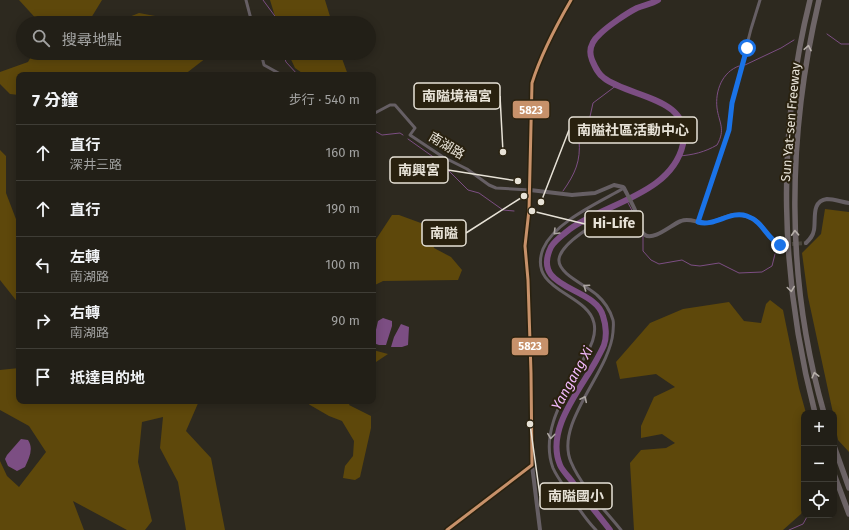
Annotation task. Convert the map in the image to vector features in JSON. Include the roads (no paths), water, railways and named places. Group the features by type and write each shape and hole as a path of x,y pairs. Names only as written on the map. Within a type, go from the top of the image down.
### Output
{"highway":[{"name":"Sun Yat-sen Freeway","path":"810,0 799,51 790,110 786,174 786,205 789,265 797,332 814,410"},
{"name":"Sun Yat-sen Freeway","path":"819,0 807,55 798,118 795,174 795,223 796,257 809,353 823,410"},
{"path":"837,454 849,488"},
{"path":"837,482 849,514"}],"street":[{"path":"246,0 250,16"},
{"path":"540,530 532,465 528,280 525,246 530,190 532,83 536,70 556,26 571,0"},
{"path":"698,222 729,130 732,103 760,0"},
{"path":"263,60 264,65 277,72"},
{"name":"南湖路","path":"376,112 390,105 395,105 415,128 410,135 443,157 467,169 484,183 496,188 577,195 595,193 614,185 624,188"},
{"path":"596,530 587,521 553,469 549,452 551,430 556,414 595,333 592,318 586,310 552,285 544,276 541,258 547,241 568,221 624,188 635,211 642,231 644,235 648,237 656,235 681,220 689,219 707,223 732,214 747,216 759,222 774,242 780,245"},
{"path":"806,243 812,236 815,210 820,202 830,199 849,203"},
{"path":"621,530 585,485 570,461 568,446 572,423 586,394 604,363 612,341 613,322 608,307 596,294 564,272 559,265 559,259 563,251 575,237 612,216 635,211"},
{"path":"447,530 532,465"}],"waterway":[{"path":"263,0 275,16"},
{"name":"Yangang Xi","path":"610,530 562,469 557,451 557,437 567,410 604,345 606,335 604,320 598,306 589,299 556,280 549,272 547,261 553,244 570,229 585,220 636,196 652,186 666,175 676,161 683,144 684,128 679,117 669,108 657,101 615,85 604,78 596,68 590,53 595,40 608,27 633,10 658,0"},
{"path":"827,34 841,44 849,44"},
{"path":"745,65 781,48 794,40"},
{"path":"285,60 295,72"},
{"path":"679,156 699,153 717,145 721,135 721,126 717,108 717,95 724,77 739,66"},
{"path":"563,191 571,179 576,167 579,154 579,140 587,130 593,103 617,85"},
{"path":"376,132 382,135 400,133 403,135"},
{"path":"408,139 439,161 468,190 479,193 503,210 514,211"},
{"path":"627,201 635,216"},
{"path":"643,236 643,251 651,260 659,264 682,260 691,265 700,266 719,263 739,273 762,272 772,266 775,254"},
{"path":"789,530 803,524 806,518"}],"tunnel":[{"path":"780,245 806,243"}],"place":[{"name":"南隘境福宮","path":"503,152"},
{"name":"南興宮","path":"518,181"},
{"name":"南隘","path":"524,196"},
{"name":"南隘社區活動中心","path":"541,202"},
{"name":"Hi-Life","path":"532,211"},
{"name":"南隘國小","path":"530,424"}]}
